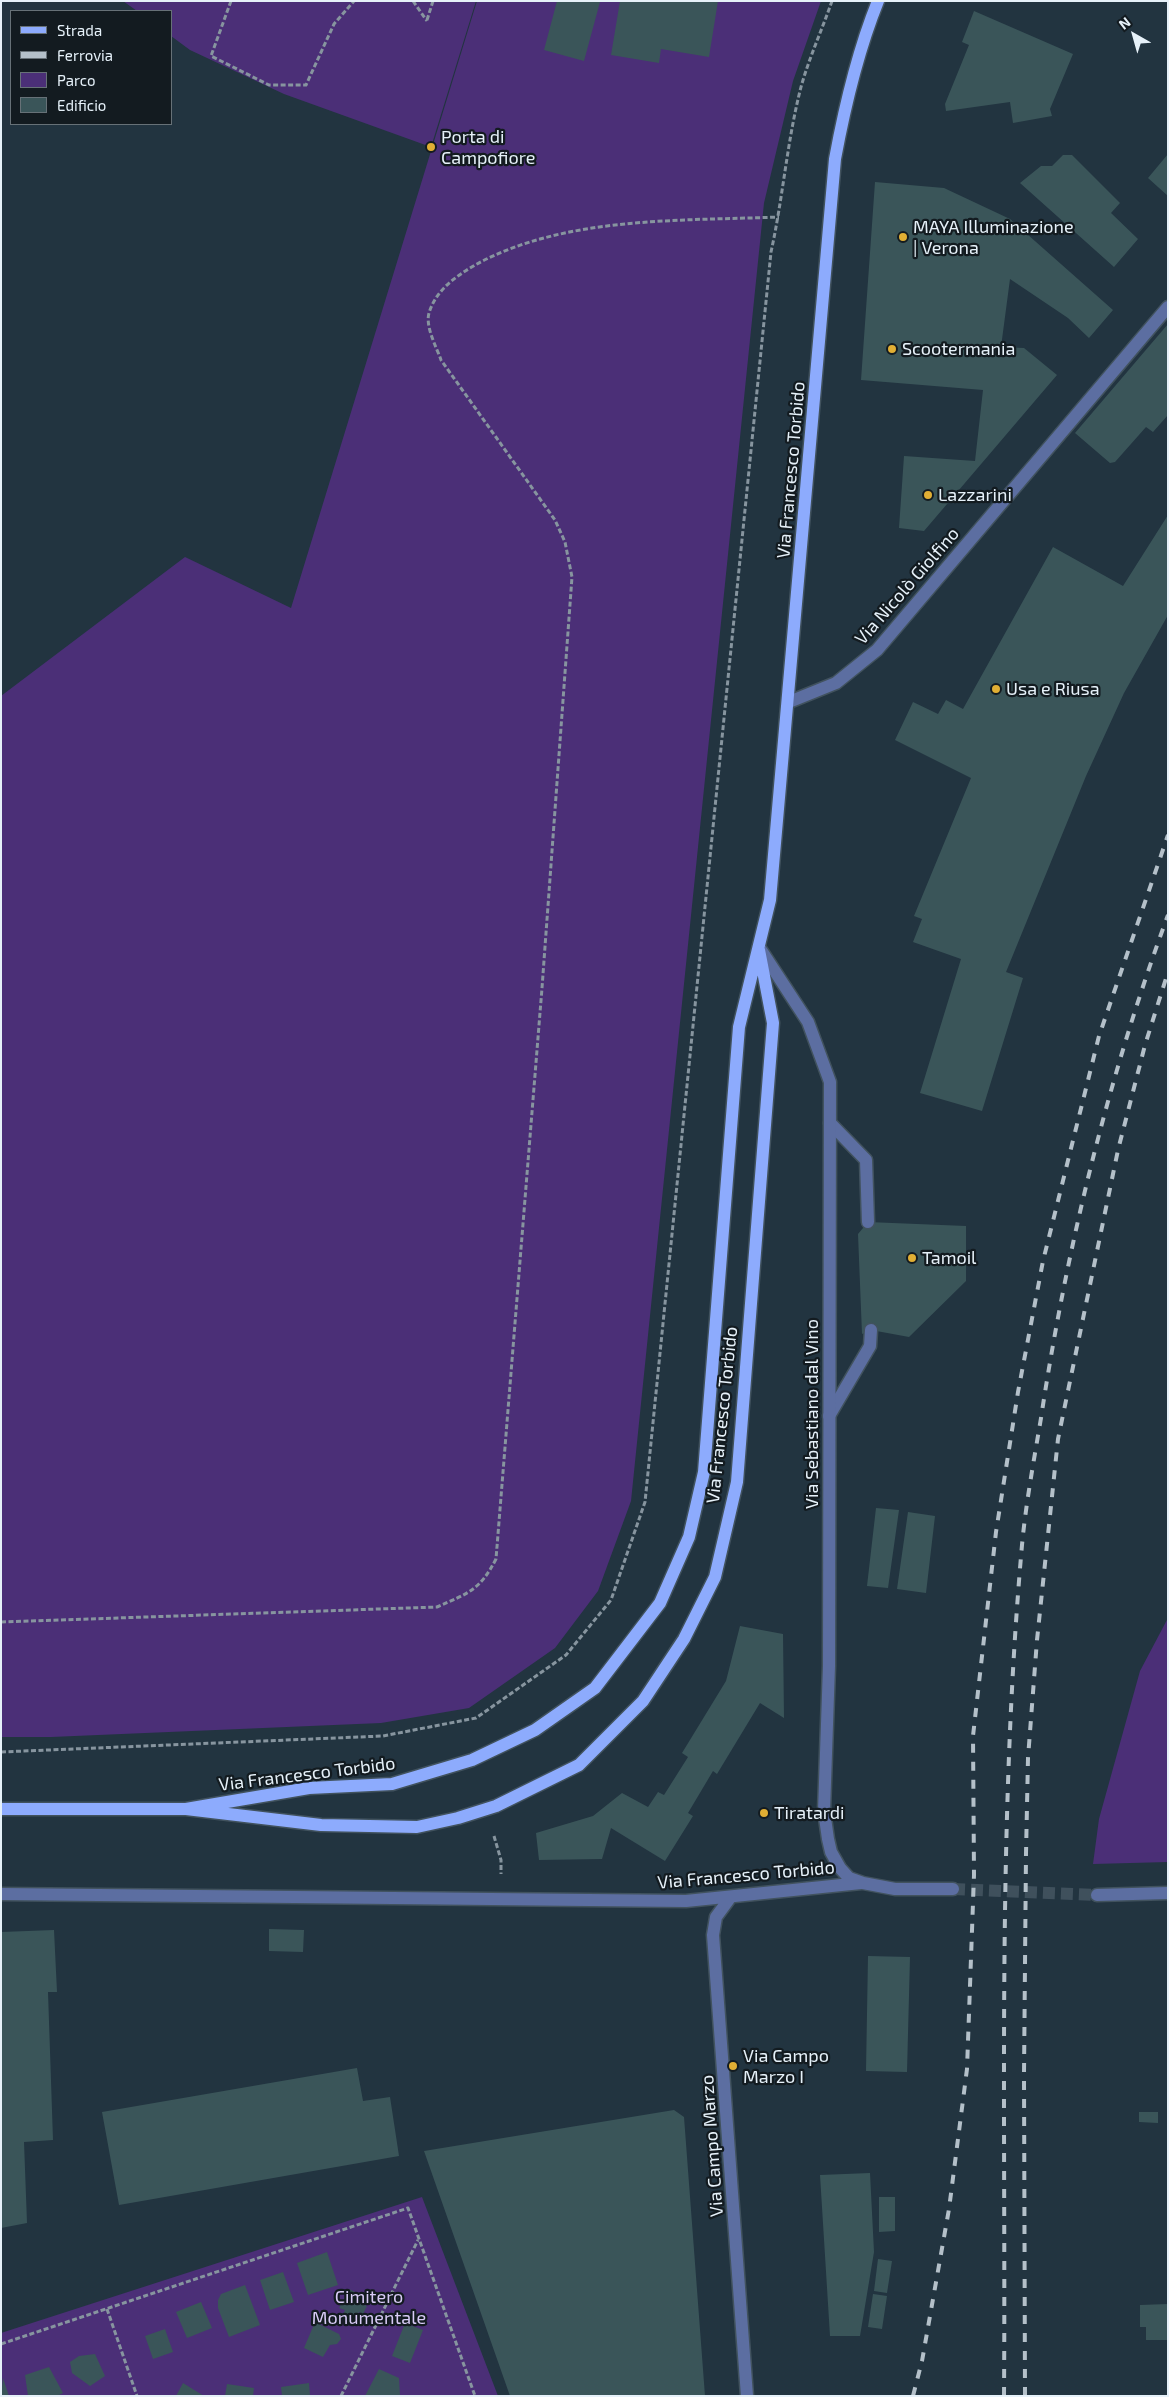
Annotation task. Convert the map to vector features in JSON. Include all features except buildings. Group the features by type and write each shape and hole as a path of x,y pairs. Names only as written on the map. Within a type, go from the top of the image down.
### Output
{"main road":[{"name":"Via Francesco Torbido","path":"186,1809 309,1788 392,1784 472,1760 535,1730 595,1688 660,1603 689,1537 704,1472 739,1027 770,900 789,702 835,159 856,65 878,1"},
{"name":"Via Francesco Torbido","path":"1,1808 186,1809 322,1825 417,1827 458,1818 496,1806 579,1765 643,1701 684,1639 715,1577 737,1482 773,1023 758,947"}],"street":[{"name":"Via Nicolò Giolfino","path":"789,702 836,683 877,650 1168,307"},
{"name":"Via Sebastiano dal Vino","path":"758,947 808,1022 830,1082 829,1666 824,1811 831,1852 840,1868 849,1878 863,1883"},
{"path":"830,1123 866,1160 868,1222"},
{"path":"829,1416 870,1346 871,1330"},
{"path":"863,1883 895,1889 954,1889"},
{"name":"Via Francesco Torbido","path":"1,1894 686,1901 863,1883"},
{"path":"1097,1895 1168,1892"},
{"name":"Via Campo Marzo","path":"730,1898 716,1917 713,1935 747,2396"}],"path":[{"path":"231,1 211,56 269,85 306,85 334,24 354,1"},
{"path":"413,1 427,21 433,1"},
{"path":"1,1752 383,1736 476,1718 566,1655 611,1600 645,1502 771,252 779,217 787,157 802,87 832,1"},
{"path":"1,1622 437,1607 469,1593 486,1579 496,1559 542,997 572,577 565,542 555,520 441,360 432,336 428,315 436,297 454,277 493,255 546,237 632,223 779,217"},
{"path":"494,1836 501,1860 501,1879"},
{"path":"1,2344 408,2208 475,2396"},
{"path":"341,2396 419,2239"},
{"path":"107,2309 137,2396"}],"green space":[{"path":"123,1 476,1 431,147 284,94 190,50 172,37 172,10 136,10"},
{"path":"477,1 821,1 793,81 764,203 631,1501 598,1591 555,1648 469,1708 381,1723 51,1737 1,1737 1,696 185,557 291,608"},
{"path":"1168,1618 1168,1862 1093,1864 1099,1819 1140,1671"},
{"name":"Cimitero Monumentale","path":"422,2197 498,2396 1,2396 1,2333"}],"tunnel":[{"path":"953,1889 1097,1895"}],"railway":[{"path":"913,2396 922,2361 949,2209 967,2069 974,1875 973,1736 996,1532 1018,1392 1043,1261 1099,1036 1168,835"},
{"path":"1004,2396 1004,1970 1006,1864 1014,1651 1022,1545 1030,1481 1051,1354 1077,1226 1108,1100 1126,1038 1168,915"},
{"path":"1025,2396 1024,2075 1026,1854 1028,1758 1037,1640 1058,1439 1118,1150 1145,1045 1168,972"}],"place":[{"name":"Porta di Campofiore","path":"431,147"},
{"name":"MAYA Illuminazione | Verona","path":"903,237"},
{"name":"Scootermania","path":"892,349"},
{"name":"Lazzarini","path":"928,495"},
{"name":"Usa e Riusa","path":"996,689"},
{"name":"Tamoil","path":"912,1258"},
{"name":"Tiratardi","path":"764,1813"},
{"name":"Via Campo Marzo I","path":"733,2066"}]}
